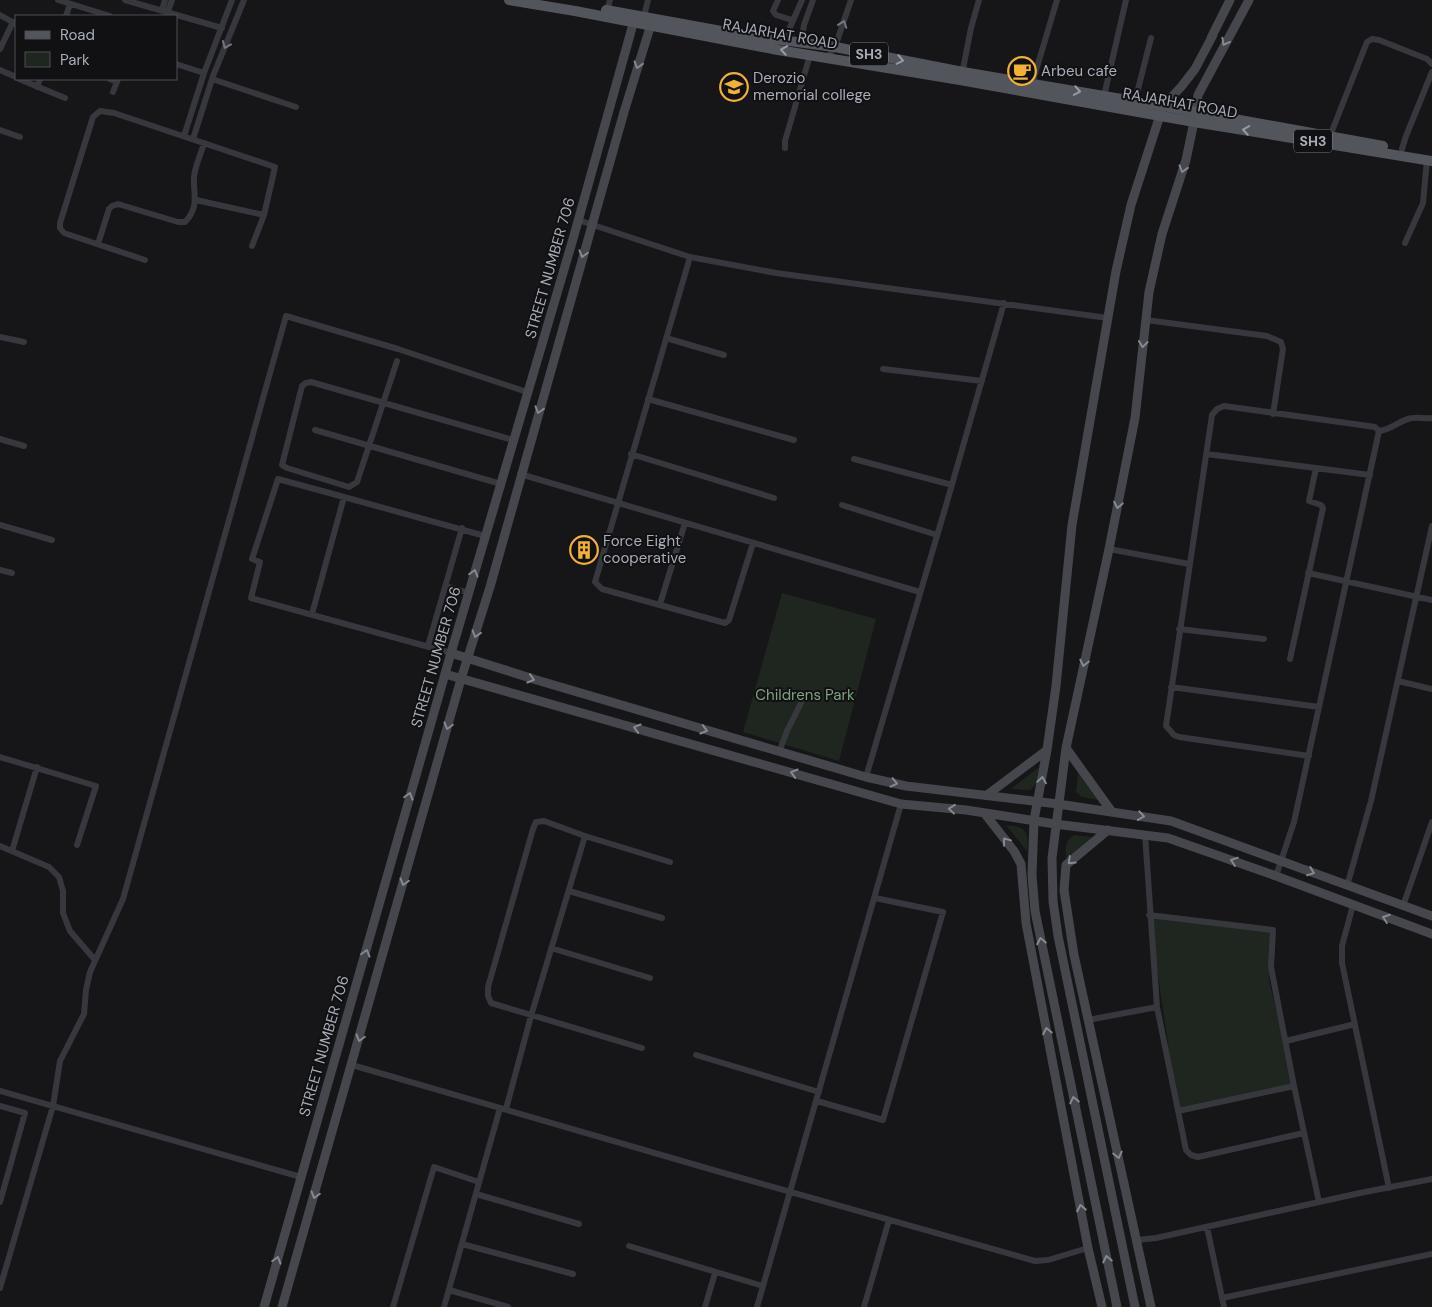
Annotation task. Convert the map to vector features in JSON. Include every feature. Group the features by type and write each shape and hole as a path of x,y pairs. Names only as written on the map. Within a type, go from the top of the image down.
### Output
{"main road":[{"name":"RAJARHAT ROAD","path":"508,0 546,2 607,10 810,55 1032,84 1134,101 1161,110"},
{"name":"RAJARHAT ROAD","path":"546,2 643,19 835,48 962,76 1430,158"},
{"name":"RAJARHAT ROAD","path":"1195,117 1330,136 1402,149 1430,158"}],"street":[{"path":"58,0 107,15"},
{"path":"125,0 222,28"},
{"path":"165,0 165,11"},
{"path":"165,11 172,0"},
{"path":"184,136 204,74 232,0"},
{"path":"193,139 212,79 244,0"},
{"path":"607,10 610,0"},
{"path":"282,1307 592,225 648,0"},
{"path":"778,0 773,11 776,15 792,20"},
{"path":"784,41 802,0"},
{"path":"801,44 804,25 813,0"},
{"path":"827,58 835,48 851,0"},
{"path":"962,76 979,0"},
{"path":"1032,84 1058,0"},
{"path":"1104,96 1126,0"},
{"path":"1117,1307 1035,911 1032,875 1034,820 1056,686 1073,523 1116,271 1131,205 1161,110 1194,79 1230,0"},
{"path":"1135,1307 1058,936 1053,901 1052,858 1066,748 1110,549 1135,418 1149,292 1162,234 1186,160 1198,95 1249,0"},
{"path":"66,15 70,4"},
{"path":"0,15 15,23 0,50"},
{"name":"STREET NUMBER 706","path":"264,1307 527,392 578,220 643,19"},
{"path":"1134,101 1151,38"},
{"path":"1330,136 1367,42 1379,40 1427,59 1432,64"},
{"path":"785,148 785,141 810,55"},
{"path":"178,65 204,74"},
{"path":"0,70 15,77"},
{"path":"1402,149 1432,72"},
{"path":"212,79 296,107"},
{"path":"23,80 65,98"},
{"path":"37,86 40,80"},
{"path":"113,92 118,80"},
{"path":"145,260 64,233 60,228 93,117 100,111 114,113 275,167 264,215 252,246"},
{"path":"0,130 20,137"},
{"path":"98,244 108,209 118,204 178,222 185,222 189,218 196,200 194,177 204,143"},
{"path":"1405,243 1422,203 1430,158"},
{"path":"196,200 264,215"},
{"path":"578,220 690,257 776,273 1108,318"},
{"path":"690,257 595,582 602,589 725,623 729,620 753,543"},
{"path":"866,777 1004,303"},
{"path":"0,1288 53,1106 60,1061 84,1014 90,972 123,898 286,316 398,349 527,392"},
{"path":"1146,320 1267,336 1281,342 1283,349 1273,414"},
{"path":"0,337 24,342"},
{"path":"666,338 724,355"},
{"path":"397,361 385,403 358,482 349,487 282,465 302,386 306,382 311,382 385,403 513,440"},
{"path":"883,369 982,381"},
{"path":"648,399 794,440"},
{"path":"1309,756 1174,735 1166,726 1212,415 1217,409 1224,406 1375,427 1379,431 1388,430 1406,419 1432,418"},
{"path":"315,430 501,484"},
{"path":"1276,876 1294,822 1379,431"},
{"path":"0,439 24,446"},
{"path":"631,454 774,498"},
{"path":"1206,454 1370,476"},
{"path":"854,459 952,485"},
{"path":"1290,659 1323,508 1321,505 1309,501 1316,468"},
{"path":"520,474 920,592"},
{"path":"486,536 278,479 252,559 260,562 251,598 428,646 866,777 906,786 1058,804 1171,821 1432,916"},
{"path":"312,614 344,497"},
{"path":"842,505 937,535"},
{"path":"660,604 685,523"},
{"path":"0,525 52,540"},
{"path":"1347,886 1371,801 1432,526"},
{"path":"428,646 462,528"},
{"path":"1110,549 1189,564"},
{"path":"0,570 12,573"},
{"path":"1308,573 1432,600"},
{"path":"446,586 468,593"},
{"path":"1179,629 1264,639"},
{"path":"445,674 901,804 1168,838 1432,934"},
{"path":"1398,682 1432,689"},
{"path":"1171,687 1319,707"},
{"path":"778,752 802,703"},
{"path":"1066,748 1112,812"},
{"path":"987,795 1047,750"},
{"path":"0,757 96,786 76,845"},
{"path":"12,851 37,767"},
{"path":"757,1307 901,804"},
{"path":"985,814 1014,851 1021,864 1026,923 1088,1248 1102,1307"},
{"path":"642,1048 490,1003 488,987 536,822 544,821 585,836 670,862"},
{"path":"1403,906 1432,822"},
{"path":"1108,830 1066,865 1064,869 1064,890 1068,924 1088,1020 1151,1307"},
{"path":"1145,834 1156,1007 1186,1150 1195,1156 1304,1133"},
{"path":"444,1307 479,1182 503,1109 585,836"},
{"path":"0,846 49,868 59,878 63,891 64,913 70,931 96,960"},
{"path":"569,891 662,918"},
{"path":"817,1101 883,1120 886,1111 942,912 875,898"},
{"path":"1353,906 1342,946 1342,963 1390,1188"},
{"path":"1149,915 1273,930 1271,967 1319,1202"},
{"path":"551,948 650,978"},
{"path":"1088,1020 1156,1007"},
{"path":"1286,1041 1354,1024"},
{"path":"696,1055 819,1092"},
{"path":"1083,1055 1098,1067"},
{"path":"1052,1061 1069,1075"},
{"path":"352,1065 1035,1261 1048,1260 1088,1248"},
{"path":"1178,1111 1294,1086"},
{"path":"0,1091 300,1177"},
{"path":"0,1106 25,1113 0,1202"},
{"path":"393,1307 434,1167 479,1182"},
{"path":"1137,1240 1156,1238 1432,1179"},
{"path":"476,1194 578,1224"},
{"path":"864,1307 889,1220"},
{"path":"1207,1227 1224,1307"},
{"path":"462,1244 573,1274"},
{"path":"629,1246 763,1286"},
{"path":"1222,1298 1432,1254"},
{"path":"0,1256 8,1259"},
{"path":"705,1307 715,1272"},
{"path":"449,1290 508,1307"}],"green space":[{"name":"Childrens Park","path":"782,593 876,619 839,761 743,732"},
{"path":"1039,767 1036,784 1030,790 1011,789"},
{"path":"1078,773 1098,800 1082,797 1076,792"},
{"path":"1006,825 1018,827 1025,831 1027,834 1027,851"},
{"path":"1074,835 1092,837 1067,861 1067,843"},
{"path":"1149,915 1273,930 1269,980 1294,1086 1178,1111"}],"place":[{"name":"Arbeu cafe","path":"1022,71"},
{"name":"Derozio memorial college","path":"734,87"},
{"name":"Force Eight cooperative","path":"584,550"}]}
